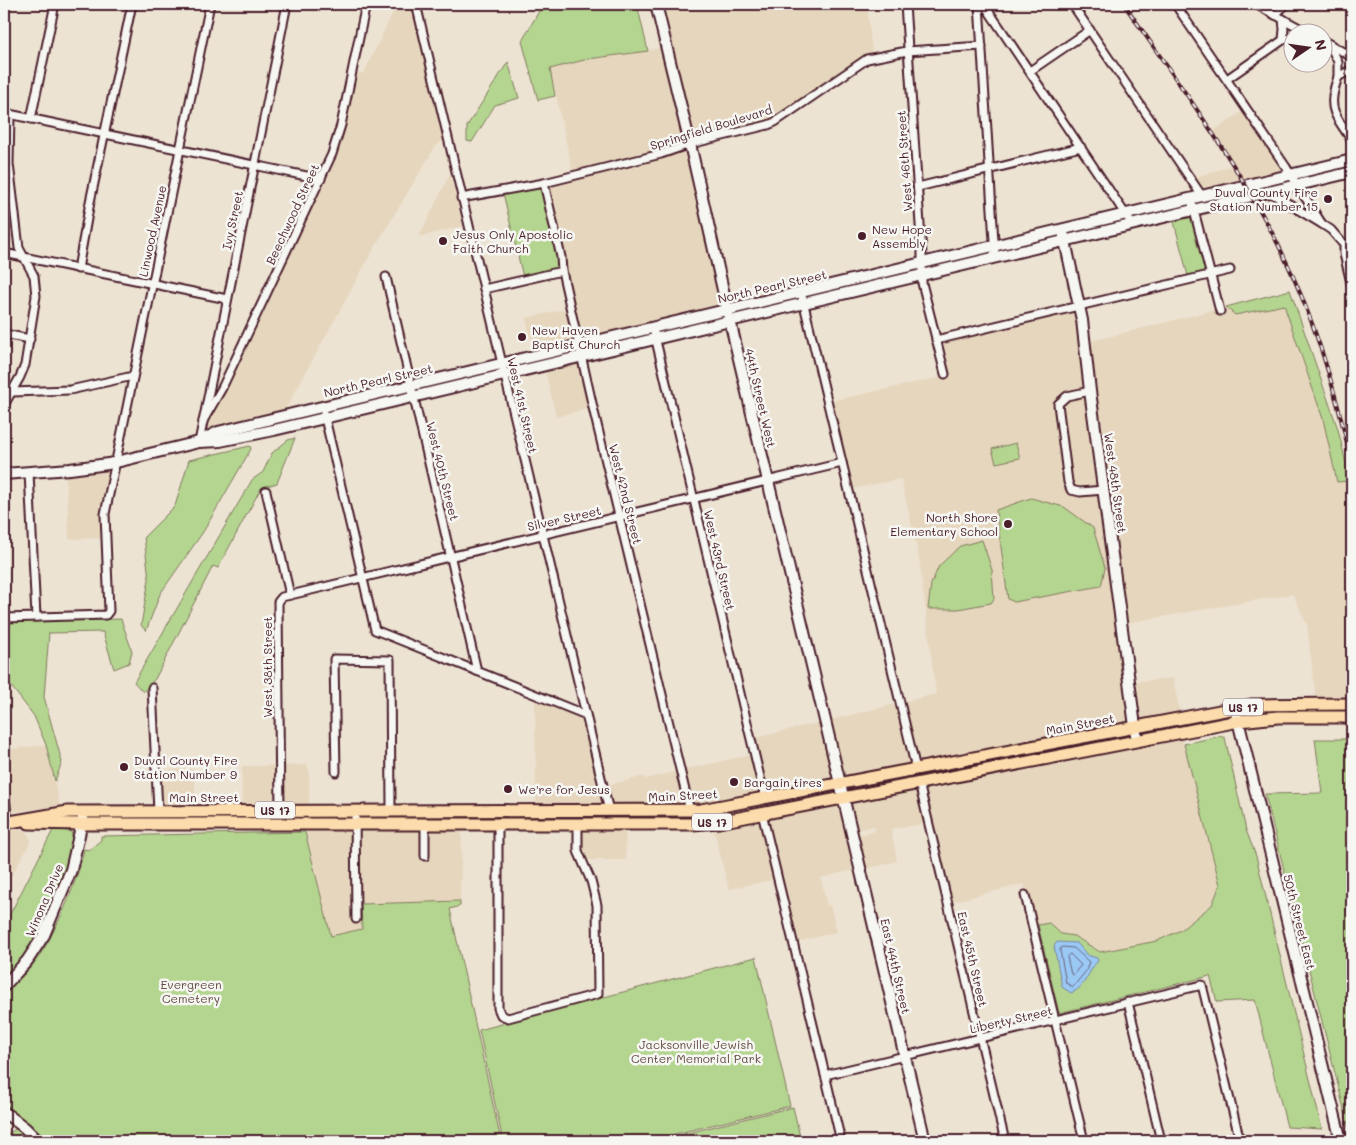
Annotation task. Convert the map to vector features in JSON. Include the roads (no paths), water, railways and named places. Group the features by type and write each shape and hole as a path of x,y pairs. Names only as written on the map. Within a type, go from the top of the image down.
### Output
{"main road":[{"name":"Main Street","path":"6,823 43,815 84,812 280,810 609,811 717,808 1235,708 1273,704 1352,704"},
{"name":"US 17","path":"6,823 694,824 719,822 1239,721 1278,717 1352,717"},
{"path":"517,824 553,818 600,817 609,811"}],"street":[{"path":"31,119 55,4"},
{"path":"78,269 90,202 132,4"},
{"name":"Linwood Avenue","path":"36,617 106,615 109,610 104,520 210,4"},
{"name":"Ivy Street","path":"199,442 287,4"},
{"name":"Beechwood Street","path":"203,421 222,388 336,144 366,4"},
{"name":"West 41st Street","path":"416,4 609,811"},
{"name":"44th Street West","path":"656,4 843,797"},
{"name":"West 46th Street","path":"905,4 918,187 922,282 945,374"},
{"path":"979,4 995,257"},
{"path":"984,4 1132,224"},
{"path":"1072,4 1202,196"},
{"path":"1175,4 1227,79 1322,224"},
{"path":"1255,4 1289,22"},
{"path":"1275,15 1286,4"},
{"path":"1227,79 1283,40 1283,19"},
{"path":"1030,71 1090,30"},
{"name":"Springfield Boulevard","path":"462,198 544,183 661,154 690,144 775,122 867,59 907,51 982,46"},
{"path":"1334,47 1352,57"},
{"path":"1334,55 1338,62 1338,77 1332,94 1332,107 1334,114 1352,141"},
{"path":"1338,77 1352,69"},
{"path":"4,405 25,365 36,296 34,276 18,248 9,164 7,114 321,179"},
{"path":"918,187 1081,147"},
{"name":"North Pearl Street","path":"4,474 70,469 115,462 199,442 220,441 325,418 995,257 1127,214 1352,160"},
{"name":"North Pearl Street","path":"199,442 218,432 922,263 995,246 1132,224 1352,172"},
{"name":"West 42nd Street","path":"544,183 562,257 562,270 579,345 690,810"},
{"path":"1269,192 1331,230 1344,245 1344,254 1352,287"},
{"path":"1191,199 1220,311"},
{"name":"West 48th Street","path":"1064,235 1080,305 1137,741"},
{"path":"1344,245 1352,243"},
{"path":"4,253 227,299"},
{"path":"484,289 562,270"},
{"path":"936,340 1230,270"},
{"name":"West 40th Street","path":"386,277 452,556 477,671"},
{"path":"801,292 916,770"},
{"name":"West 43rd Street","path":"653,328 765,798"},
{"path":"4,334 30,339"},
{"path":"12,392 70,390 133,376"},
{"path":"1090,391 1067,396 1058,404 1068,482 1071,490 1080,492 1104,490"},
{"path":"322,407 375,630 586,715"},
{"name":"Silver Street","path":"290,595 842,463"},
{"path":"4,618 36,617 29,472"},
{"path":"266,491 290,595"},
{"name":"West 38th Street","path":"280,824 278,602 282,597 290,595"},
{"path":"336,772 334,659 390,660 391,810"},
{"path":"152,688 158,811"},
{"name":"50th Street East","path":"1235,708 1341,1141"},
{"name":"East 45th Street","path":"919,783 1005,1141"},
{"path":"4,788 6,823"},
{"name":"East 44th Street","path":"843,797 925,1141"},
{"path":"355,810 356,919"},
{"name":"Winona Drive","path":"4,986 27,961 44,935 72,870 84,812"},
{"path":"762,813 841,1141"},
{"path":"425,824 425,856"},
{"path":"498,824 498,1008 501,1015 508,1018 598,994 597,905 591,881 578,851 578,824"},
{"path":"1025,895 1084,1141"},
{"name":"Liberty Street","path":"825,1075 1202,985 1240,1141"},
{"path":"1128,1002 1161,1141"},
{"path":"5,1116 25,1128 38,1141"}],"water":[{"path":"1057,942 1077,943 1087,955 1097,958 1098,961 1080,987 1071,993 1062,987 1054,946"}],"waterway":[{"path":"4,669 8,672"}],"railway":[{"path":"1124,4 1235,168 1283,254 1319,343 1337,404 1352,467"}],"place":[{"name":"Duval County Fire Station Number 15","path":"1328,199"},
{"name":"New Hope Assembly","path":"862,236"},
{"name":"Jesus Only Apostolic Faith Church","path":"443,241"},
{"name":"New Haven Baptist Church","path":"522,337"},
{"name":"North Shore Elementary School","path":"1008,524"},
{"name":"Duval County Fire Station Number 9","path":"124,767"},
{"name":"Bargain tires","path":"734,782"},
{"name":"We're for Jesus","path":"508,789"}],"park label":[{"name":"Evergreen Cemetery","path":"191,991"},
{"name":"Jacksonville Jewish Center Memorial Park","path":"696,1051"}]}
